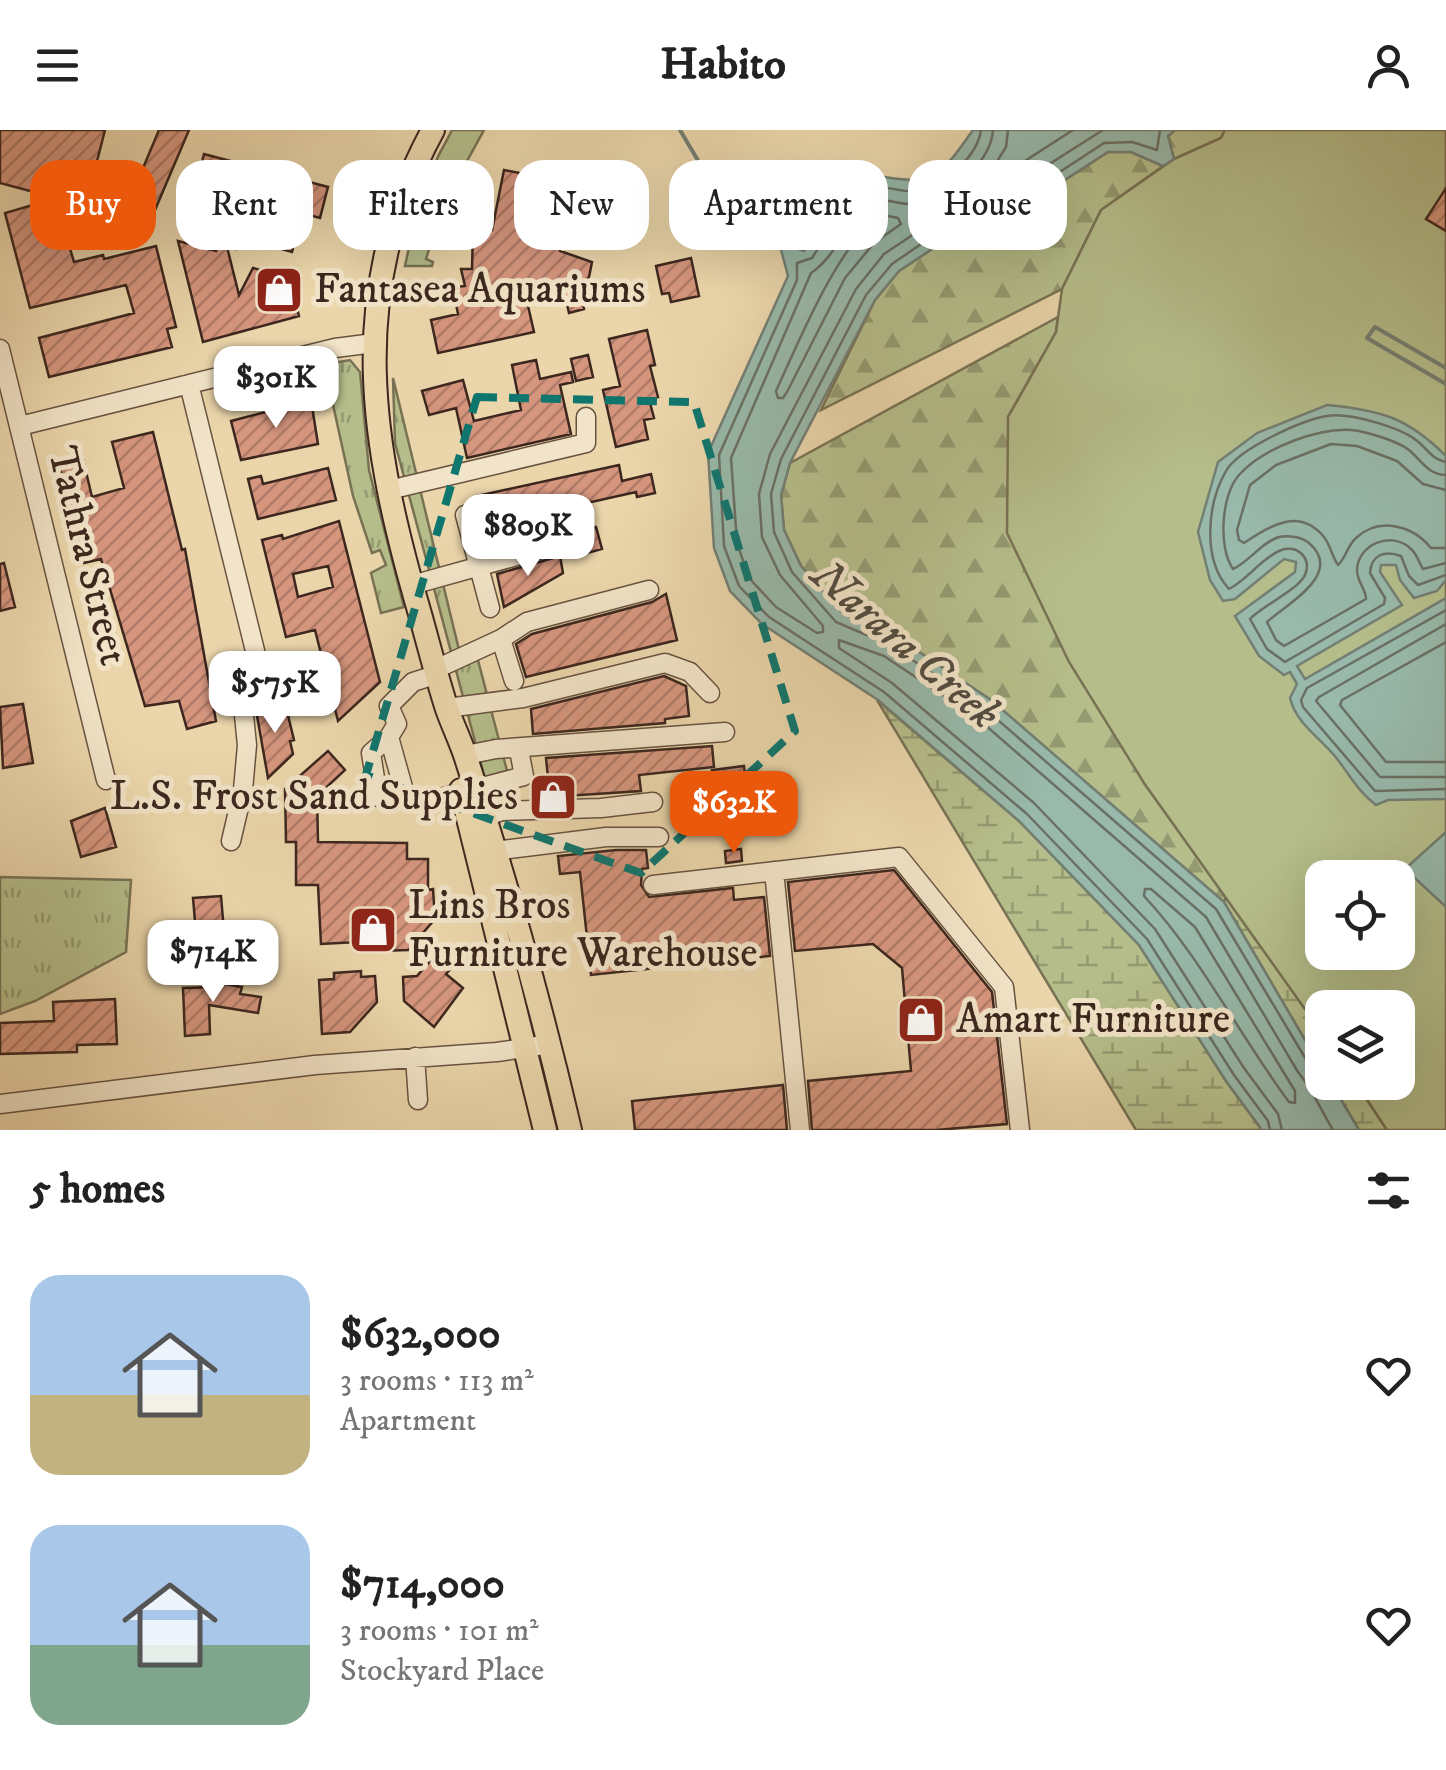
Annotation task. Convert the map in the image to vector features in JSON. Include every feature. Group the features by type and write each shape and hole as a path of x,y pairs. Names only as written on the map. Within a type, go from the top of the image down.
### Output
{"main road":[{"path":"424,133 382,272 374,343 376,417 388,490 468,791 538,1046 570,1130"},
{"path":"447,708 466,756 468,791 484,817 494,851 538,1046 545,1130"}],"street":[{"path":"20,426 335,348 374,343"},
{"name":"Tathra Street","path":"0,349 106,780"},
{"path":"189,384 262,679 242,696 247,745 243,790 231,841"},
{"path":"388,490 586,442 586,417"},
{"path":"465,515 490,608"},
{"path":"412,585 545,548"},
{"path":"519,750 524,776 434,800 378,797 370,753 397,724 388,706 413,682 527,622 649,590"},
{"path":"501,639 514,681"},
{"path":"447,708 523,698 665,663 690,672 710,693"},
{"path":"466,756 496,750 725,732"},
{"path":"389,736 406,798"},
{"path":"484,817 502,811 653,802"},
{"path":"494,851 606,838 659,838"},
{"path":"653,884 899,856 1004,987 1020,1130"},
{"path":"774,871 800,1130"},
{"path":"0,1104 315,1065 538,1046"},
{"path":"415,1057 418,1100"}],"highlighted area":[{"path":"477,397 694,402 795,731 641,873 366,775"}],"green space":[{"path":"452,130 484,130 468,160 437,160"},
{"path":"1175,130 1225,130 1221,138 1174,159 1168,136"},
{"path":"1225,130 1446,130 1446,1130 1387,1130 1367,1100 1415,1100 1415,990 1305,990 1305,1009 1144,783 1069,662 1007,533 1008,417 1056,332 1062,289 1101,210 1174,159 1221,138"},
{"path":"1108,152 1131,152 1163,166 1101,210 1062,289 821,410 875,300 899,271 930,250 1067,250 1067,178"},
{"path":"408,250 429,250 426,259 433,262 432,266 405,266"},
{"path":"1058,317 1056,332 1008,417 1144,783 1226,896 1224,902 991,700 895,636 843,614 801,566 784,530 781,495 790,463"},
{"path":"350,360 360,372 369,470 404,607 381,613 371,573 386,565 380,550 372,553 353,496 328,382 291,390 287,371"},
{"path":"393,378 460,654 474,645 511,786 497,788 501,806 491,801 395,443"},
{"path":"877,700 1019,821 1139,945 1262,1130 1136,1130"},
{"path":"0,877 131,880 126,952 35,1001 0,1014"},
{"path":"1226,896 1305,1009 1305,1040 1224,902"},
{"path":"1341,1100 1367,1100 1387,1130 1359,1130"}],"water":[{"path":"973,130 1175,130 1168,136 1174,159 1163,166 1131,152 1108,152 1067,178 1067,160 952,159"},
{"name":"Narara Creek","path":"888,177 908,180 908,250 930,250 899,271 875,300 790,463 781,495 784,530 801,566 843,614 895,636 991,700 1224,902 1305,1040 1305,1100 1341,1100 1359,1130 1262,1130 1139,945 1019,821 878,700 762,624 730,591 714,548 708,453 788,276 781,250 888,250"},
{"path":"1327,405 1392,418 1418,432 1446,456 1446,580 1437,591 1414,598 1400,580 1396,565 1381,565 1380,572 1402,605 1297,666 1305,679 1446,598 1446,799 1388,800 1376,805 1298,716 1290,698 1297,684 1290,672 1284,675 1259,656 1235,616 1295,572 1296,562 1284,559 1235,599 1223,601 1210,580 1198,532 1218,462 1257,433"},
{"path":"1446,832 1446,907 1415,878 1415,860"}],"building":[{"path":"0,130 105,130 97,160 30,160 30,191 0,183"},
{"path":"159,130 189,130 156,208 156,160 146,160"},
{"path":"204,154 227,160 202,160"},
{"path":"504,170 514,172 514,250 560,250 592,262 588,282 578,280 584,309 569,313 566,300 551,303 549,292 526,297 534,332 438,353 431,320 458,314 457,287 465,286 461,269 472,269 472,250 494,250 494,220"},
{"path":"313,183 328,187 320,218 313,216"},
{"path":"1446,188 1446,231 1426,219"},
{"path":"30,206 30,250 70,250 74,262 156,250 156,246 176,327 167,329 172,347 49,377 39,338 134,313 126,285 30,308 5,213"},
{"path":"180,250 228,250 239,295 253,268 290,278 299,316 203,342"},
{"path":"691,258 699,296 671,302 669,293 662,294 656,266"},
{"path":"647,330 658,397 649,399 654,418 644,420 648,439 616,447 603,390 620,386 609,339"},
{"path":"588,355 593,377 576,381 571,359"},
{"path":"536,360 540,379 571,372 573,382 560,385 571,434 467,458 456,408 429,415 422,391 463,380 474,421 521,410 512,365"},
{"path":"311,400 318,444 241,460 231,421"},
{"path":"153,432 182,550 185,549 216,721 187,729 179,701 145,706 101,559 84,563 59,465 83,459 92,497 124,488 112,442"},
{"path":"619,465 622,481 651,474 655,493 637,497 636,492 484,526 477,496"},
{"path":"328,468 336,500 258,519 248,479 261,476 263,484"},
{"path":"339,521 380,682 338,721 315,630 286,637 262,540 282,535 283,539","holes":["328,566 333,587 298,597 293,574"]},
{"path":"596,527 602,549 573,557 571,533"},
{"path":"560,556 563,573 504,607 497,574"},
{"path":"4,563 15,607 0,611 0,564"},
{"path":"666,594 677,640 526,677 516,644 532,634 652,602"},
{"path":"664,676 686,686 689,716 665,719 665,723 533,734 531,709"},
{"path":"285,703 294,740 290,741 293,754 268,778 256,710"},
{"path":"23,704 33,763 3,768 0,707"},
{"path":"712,746 714,767 639,775 641,791 550,797 546,758"},
{"path":"328,751 345,770 317,796 318,842 407,843 407,859 428,859 428,890 433,889 435,919 408,950 378,951 378,941 321,944 318,885 296,885 296,842 286,842 285,789"},
{"path":"744,766 746,786 714,789 712,770"},
{"path":"105,808 116,847 81,857 71,821"},
{"path":"741,849 742,861 726,863 725,851"},
{"path":"646,850 648,868 642,869 641,885 649,897 733,888 734,900 764,897 770,956 591,975 580,872 560,874 558,856"},
{"path":"894,870 992,992 1007,1124 936,1130 812,1130 808,1081 911,1071 902,968 873,944 795,951 788,882"},
{"path":"221,896 225,943 197,945 193,898"},
{"path":"438,952 454,965 446,974 463,988 434,1027 404,1001 403,977 417,976"},
{"path":"361,971 361,977 375,976 377,1002 350,1032 322,1034 319,980 334,979 334,973"},
{"path":"219,983 242,987 240,994 261,997 258,1013 209,1005 210,1034 185,1036 183,988 218,987"},
{"path":"115,999 117,1044 77,1045 77,1052 0,1054 0,1023 54,1021 53,1002"},
{"path":"783,1085 787,1130 635,1130 632,1101"}],"waterway":[{"path":"680,130 698,160"},
{"path":"1446,368 1375,327 1367,338 1446,384"}],"place":[{"name":"Fantasea Aquariums","path":"279,290"},
{"name":"L.S. Frost Sand Supplies","path":"553,797"},
{"name":"Lins Bros Furniture Warehouse","path":"373,930"},
{"name":"Amart Furniture","path":"921,1020"}]}
